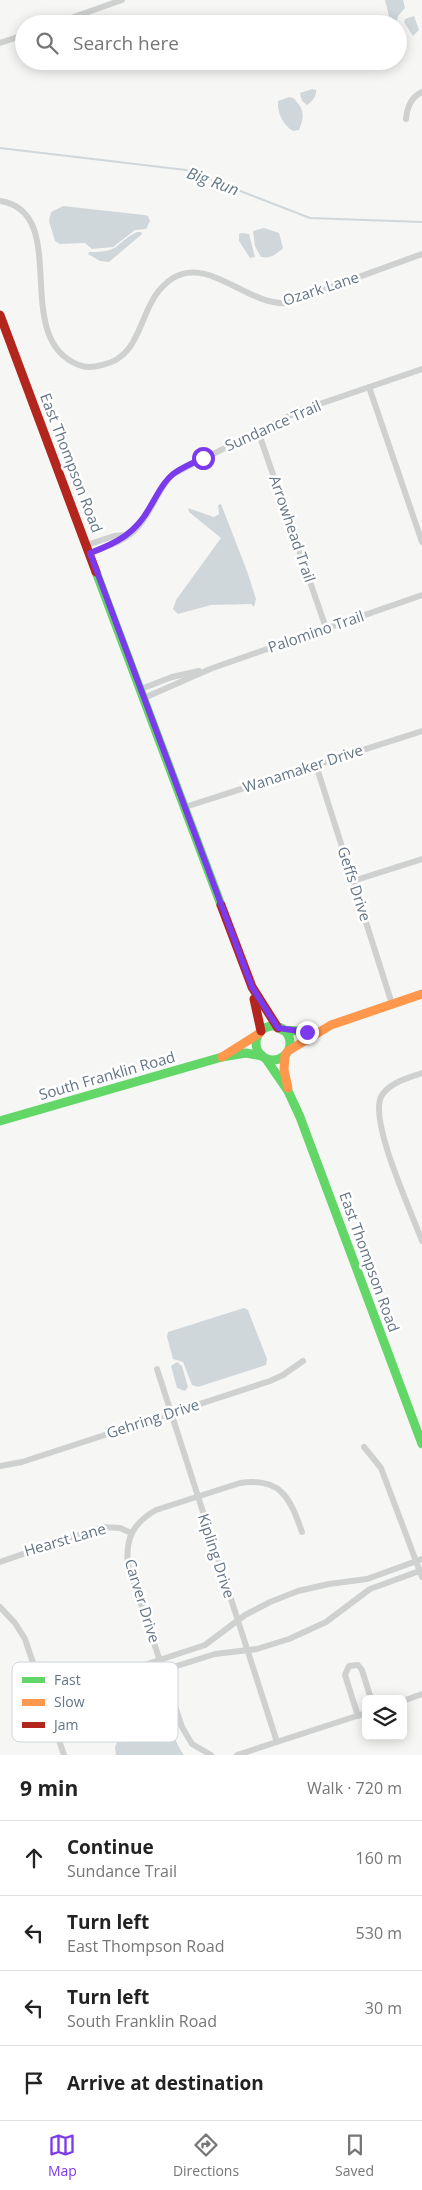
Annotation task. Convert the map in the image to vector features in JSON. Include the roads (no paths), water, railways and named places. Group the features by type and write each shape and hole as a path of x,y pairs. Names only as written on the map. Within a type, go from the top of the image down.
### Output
{"main road":[{"name":"East Thompson Road","path":"0,315 252,987 260,1032"},
{"name":"East Thompson Road","path":"252,987 280,1029"},
{"path":"317,1032 296,1032 270,1027 260,1032 256,1045 264,1057 276,1060 317,1032 343,1020 422,994"},
{"path":"280,1029 288,1038 286,1053"},
{"name":"South Franklin Road","path":"222,1057 260,1032"},
{"name":"South Franklin Road","path":"0,1121 222,1057 246,1053 264,1057"},
{"name":"East Thompson Road","path":"286,1053 284,1070 288,1091"},
{"name":"East Thompson Road","path":"264,1057 288,1091 304,1126 422,1444"}],"street":[{"path":"80,15 122,0"},
{"path":"0,43 15,37"},
{"path":"406,119 408,107 416,95 422,92"},
{"name":"Ozark Lane","path":"0,201 21,209 31,220 37,236 46,323 58,351 80,366 94,367 108,364 119,359 129,351 156,293 175,277 187,273 209,275 274,304 287,302 332,288 422,254"},
{"name":"Sundance Trail","path":"89,549 114,536 127,535 138,527 163,484 173,474 299,411 422,368"},
{"path":"369,387 422,542"},
{"name":"Arrowhead Trail","path":"258,431 326,628"},
{"name":"Palomino Trail","path":"142,693 172,678 210,669 422,595"},
{"name":"Wanamaker Drive","path":"185,808 422,731"},
{"name":"Geffs Drive","path":"316,765 392,1004"},
{"path":"353,881 422,859"},
{"path":"422,1072 399,1081 381,1096 377,1108 381,1133 422,1241"},
{"name":"Gehring Drive","path":"0,1466 22,1462 270,1381 283,1375 302,1361"},
{"name":"Kipling Drive","path":"157,1369 276,1742"},
{"path":"178,1665 215,1654 247,1650 277,1643 301,1634 338,1614 370,1589 421,1572 419,1560 381,1468 364,1447"},
{"path":"131,1533 144,1517 156,1510 240,1483 264,1482 281,1492 288,1500 302,1532"},
{"name":"Hearst Lane","path":"0,1562 102,1527 120,1528 131,1533"},
{"name":"Carver Drive","path":"131,1533 127,1552 128,1565 160,1660"},
{"path":"153,1662 205,1645 237,1621 270,1602 298,1591 329,1584 367,1579 419,1560"},
{"path":"0,1607 15,1623 25,1639 33,1662"},
{"path":"358,1716 345,1675 349,1666 358,1665 362,1670 370,1695"},
{"path":"407,1700 422,1694"},
{"path":"237,1755 362,1714"},
{"name":"Carver Drive","path":"178,1716 182,1728 192,1744 199,1750 211,1755"},
{"path":"60,1742 64,1755"}],"waterway":[{"name":"Big Run","path":"0,148 186,170 310,218 422,222"}]}
